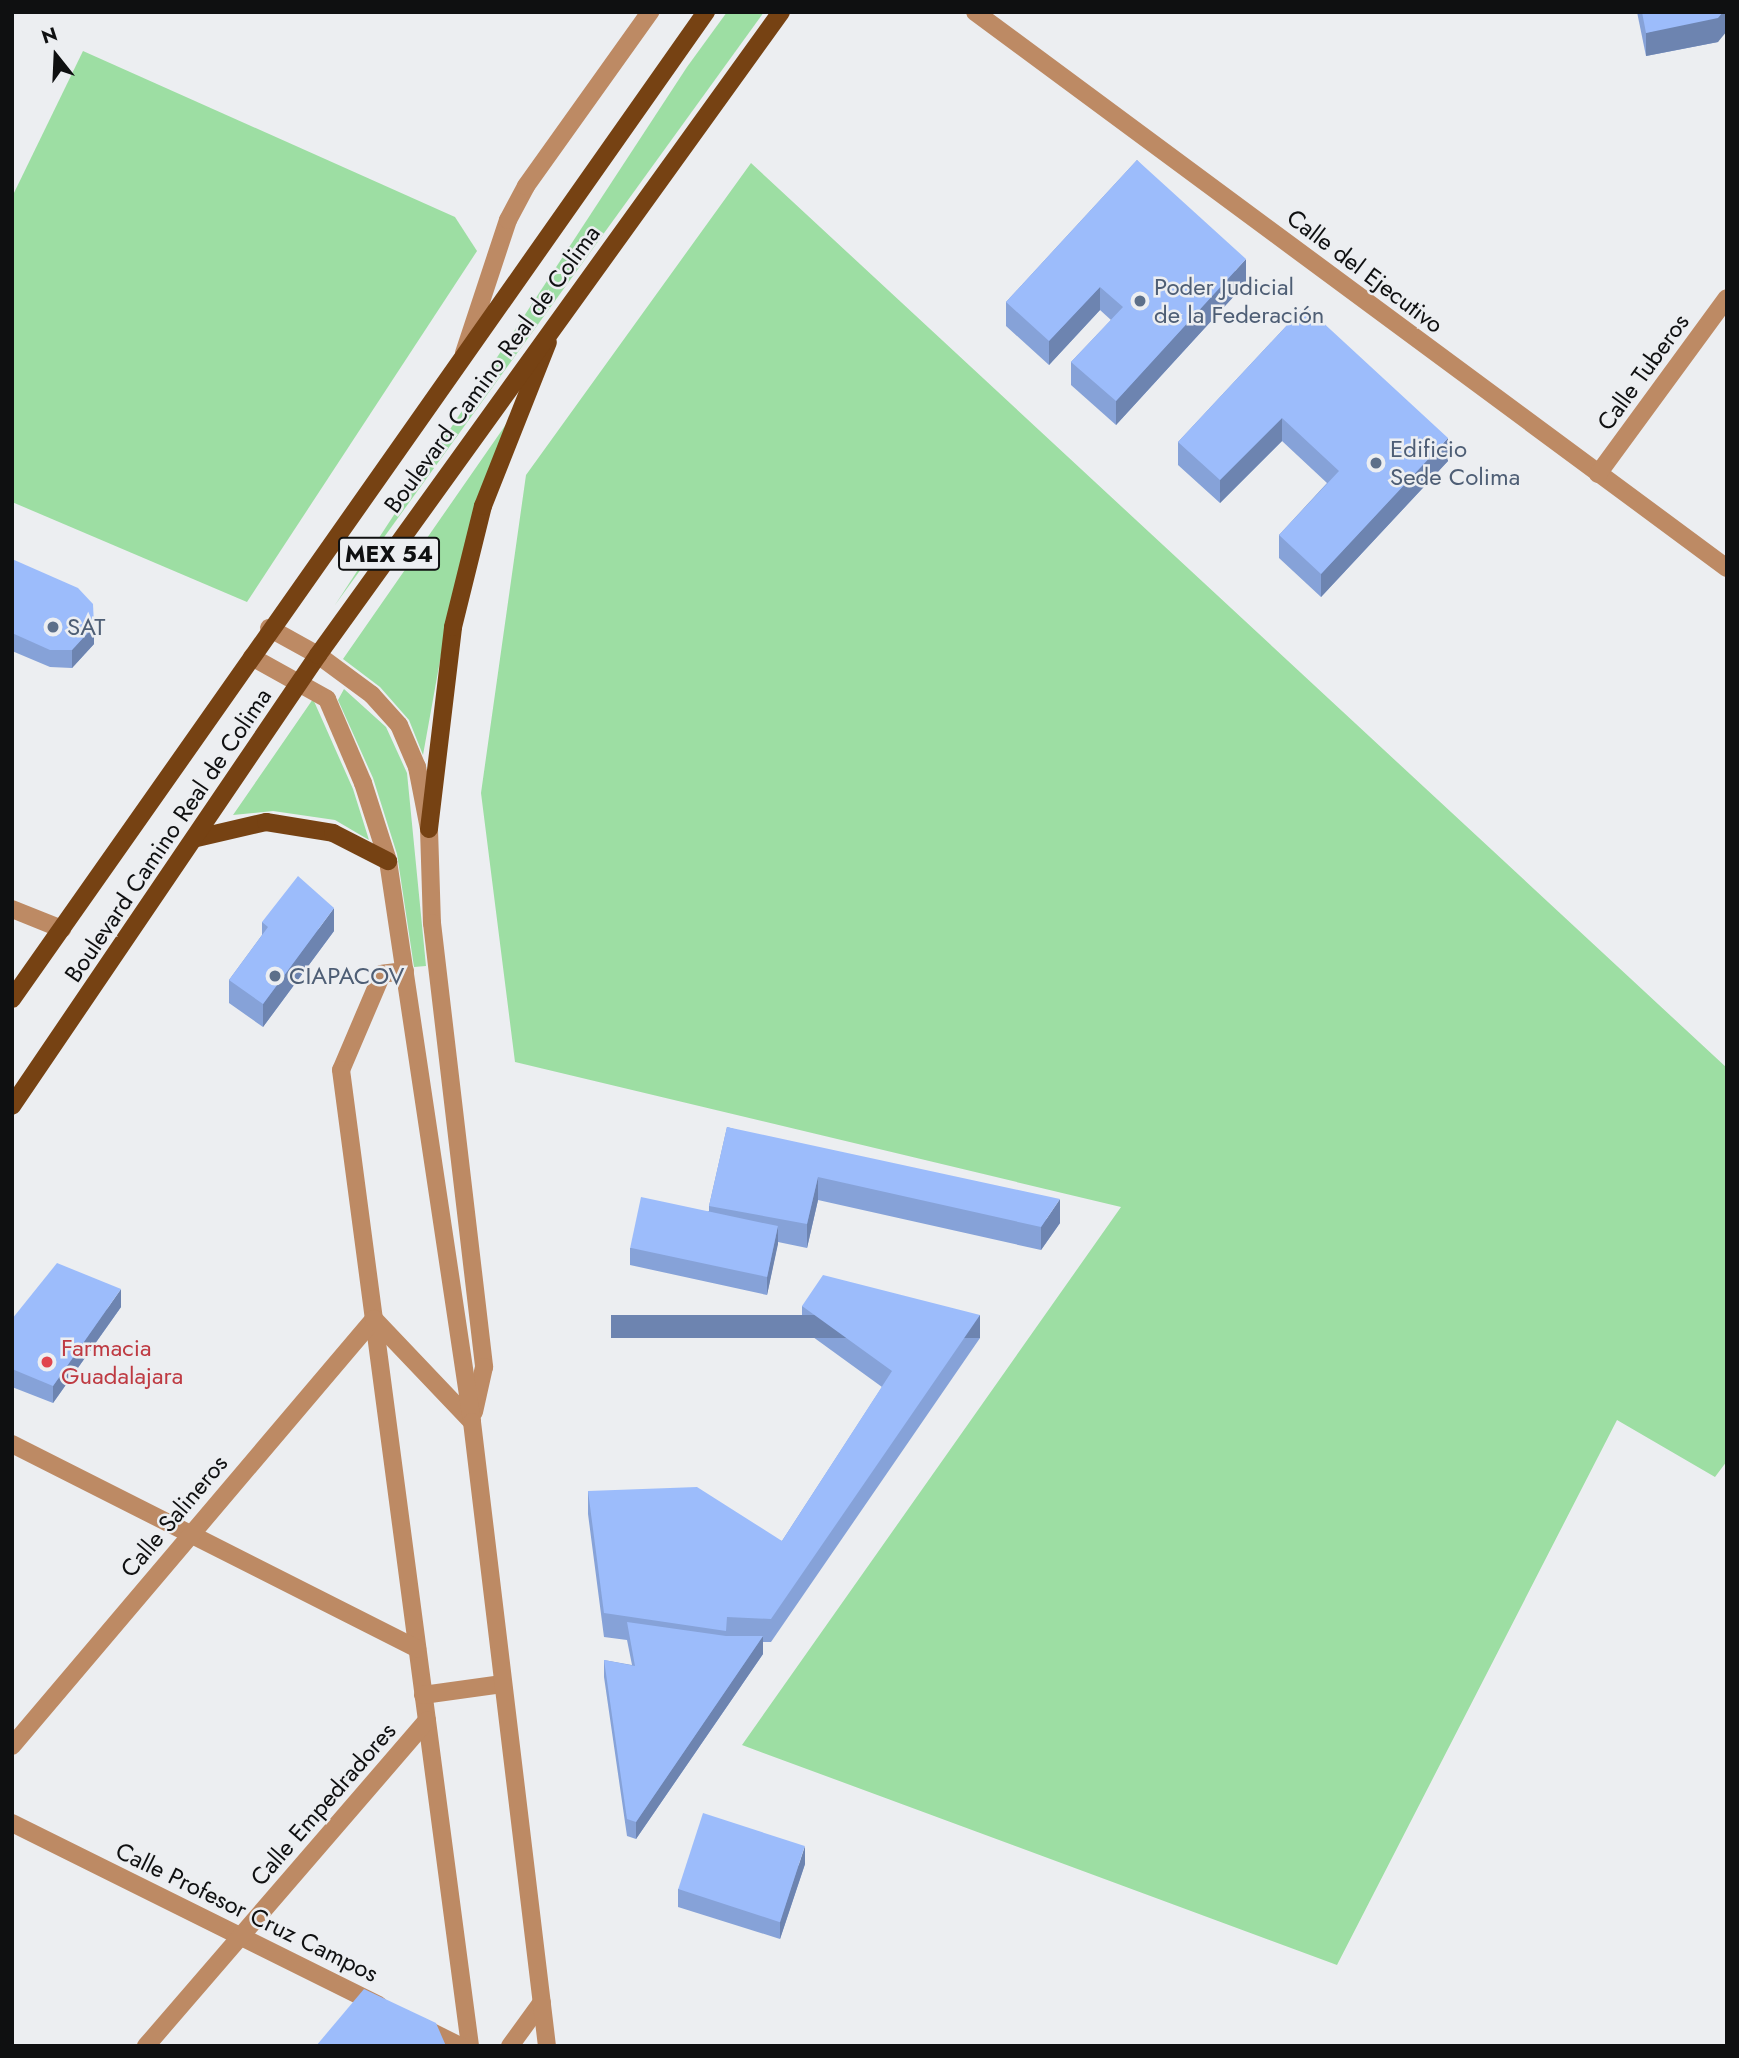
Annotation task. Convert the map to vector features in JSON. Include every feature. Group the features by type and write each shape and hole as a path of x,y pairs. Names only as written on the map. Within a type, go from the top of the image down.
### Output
{"main road":[{"name":"Boulevard Camino Real de Colima","path":"12,999 252,657 269,628 706,12"},
{"name":"Boulevard Camino Real de Colima","path":"12,1106 197,838 318,654 558,316 781,12"},
{"path":"429,829 453,627 480,519 558,316"},
{"path":"197,838 266,822 333,833 387,861"}],"street":[{"path":"463,358 514,209 650,12"},
{"name":"Calle del Ejecutivo","path":"975,12 1727,568"},
{"name":"Calle Tuberos","path":"1598,474 1727,298"},
{"path":"269,628 318,654 372,695 400,726 417,767 429,829 432,923 485,1367 472,1422"},
{"path":"252,657 327,699 363,783 387,861 472,1422 547,2046"},
{"path":"12,909 62,929"},
{"path":"405,971 382,974 341,1070 470,2046"},
{"path":"374,1319 472,1422"},
{"name":"Calle Salineros","path":"12,1746 374,1319"},
{"path":"12,1444 417,1649"},
{"path":"424,1695 502,1685"},
{"name":"Calle Empedradores","path":"146,2046 427,1721"},
{"name":"Calle Profesor Cruz Campos","path":"12,1824 460,2046"},
{"path":"510,2046 542,2002"}],"green space":[{"path":"727,12 764,12 335,605 687,67"},
{"path":"83,51 455,217 477,251 247,602 12,502 12,197"},
{"path":"751,163 1727,1068 1727,1461 1715,1477 1617,1420 1337,1965 742,1745 1121,1207 515,1062 481,793 526,475"},
{"path":"509,420 450,605 423,755 409,720 380,687 343,659"},
{"path":"344,689 386,727 407,773 426,966 414,967 397,854 373,778 338,700"},
{"path":"313,699 353,789 369,840 335,820 273,811 233,815"}],"building":[{"path":"1642,12 1723,12 1718,18 1646,33"},
{"path":"1137,160 1246,259 1116,401 1071,362 1123,307 1100,287 1049,341 1006,302"},
{"name":"Edificio Sede Colima","path":"1305,306 1448,438 1321,574 1279,535 1339,471 1282,418 1220,480 1178,442"},
{"name":"SAT","path":"12,559 78,588 93,604 94,626 72,650 50,650 12,633"},
{"name":"CIAPACOV","path":"298,876 334,908 263,1004 229,980 268,927 262,922"},
{"path":"727,1127 1060,1199 1041,1227 818,1177 807,1224 709,1206"},
{"path":"641,1197 778,1226 767,1277 630,1248"},
{"name":"Farmacia Guadalajara","path":"57,1263 121,1289 53,1386 12,1369 12,1319"},
{"path":"823,1275 980,1315 771,1619 727,1617 726,1631 604,1613 588,1491 697,1487 782,1541 892,1371 802,1306"},
{"path":"627,1622 726,1636 763,1636 636,1822 627,1819 604,1660 635,1666"},
{"path":"703,1813 805,1846 780,1922 678,1889"},
{"path":"364,1989 436,2023 446,2046 316,2046"}],"place":[{"name":"Poder Judicial de la Federación","path":"1140,301"},
{"name":"Edificio Sede Colima","path":"1376,463"},
{"name":"SAT","path":"53,627"},
{"name":"CIAPACOV","path":"275,976"},
{"name":"Farmacia Guadalajara","path":"47,1362"}]}
